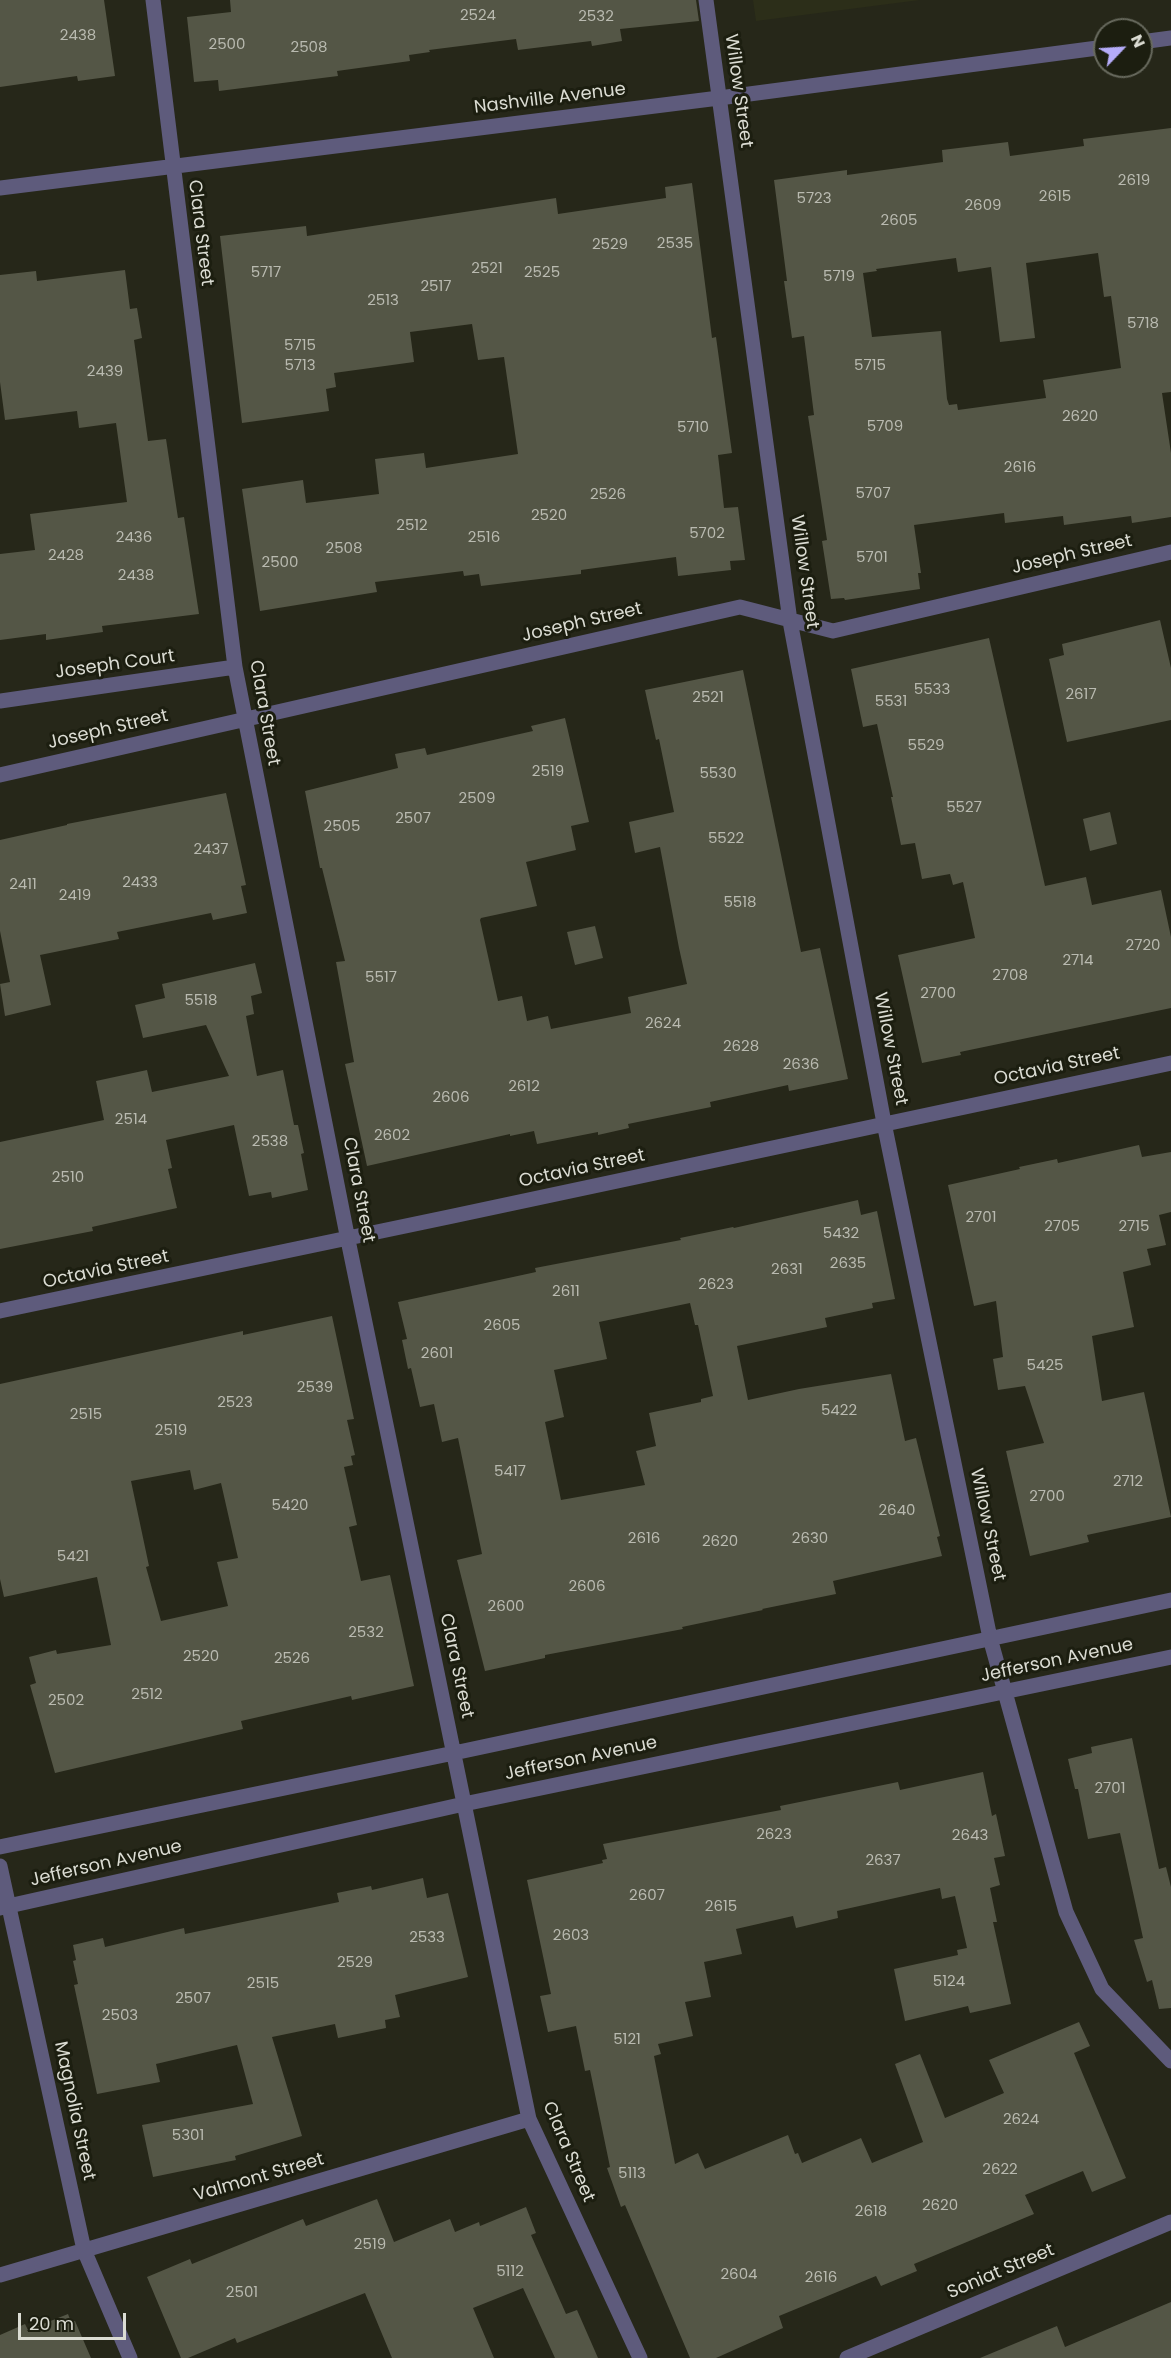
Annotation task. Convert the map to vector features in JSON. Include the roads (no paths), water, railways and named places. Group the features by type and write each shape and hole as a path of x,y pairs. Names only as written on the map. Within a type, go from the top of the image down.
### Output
{"street":[{"name":"Clara Street","path":"153,0 235,667 244,720 348,1240 529,2119 640,2358"},
{"name":"Willow Street","path":"706,0 790,621 884,1123 990,1638 1066,1912 1102,1989 1171,2061"},
{"path":"1153,40 1171,38"},
{"name":"Nashville Avenue","path":"0,189 719,98 1093,48"},
{"name":"Joseph Street","path":"0,775 740,607 833,631 1171,552"},
{"name":"Joseph Court","path":"0,701 235,667"},
{"name":"Octavia Street","path":"0,1311 348,1240 884,1123 1171,1064"},
{"name":"Jefferson Avenue","path":"0,1847 1171,1600"},
{"name":"Jefferson Avenue","path":"5,1907 464,1804 1171,1657"},
{"name":"Magnolia Street","path":"0,1866 5,1907 84,2250 130,2358"},
{"name":"Valmont Street","path":"0,2275 529,2119"},
{"name":"Soniat Street","path":"847,2358 1171,2222"}]}
